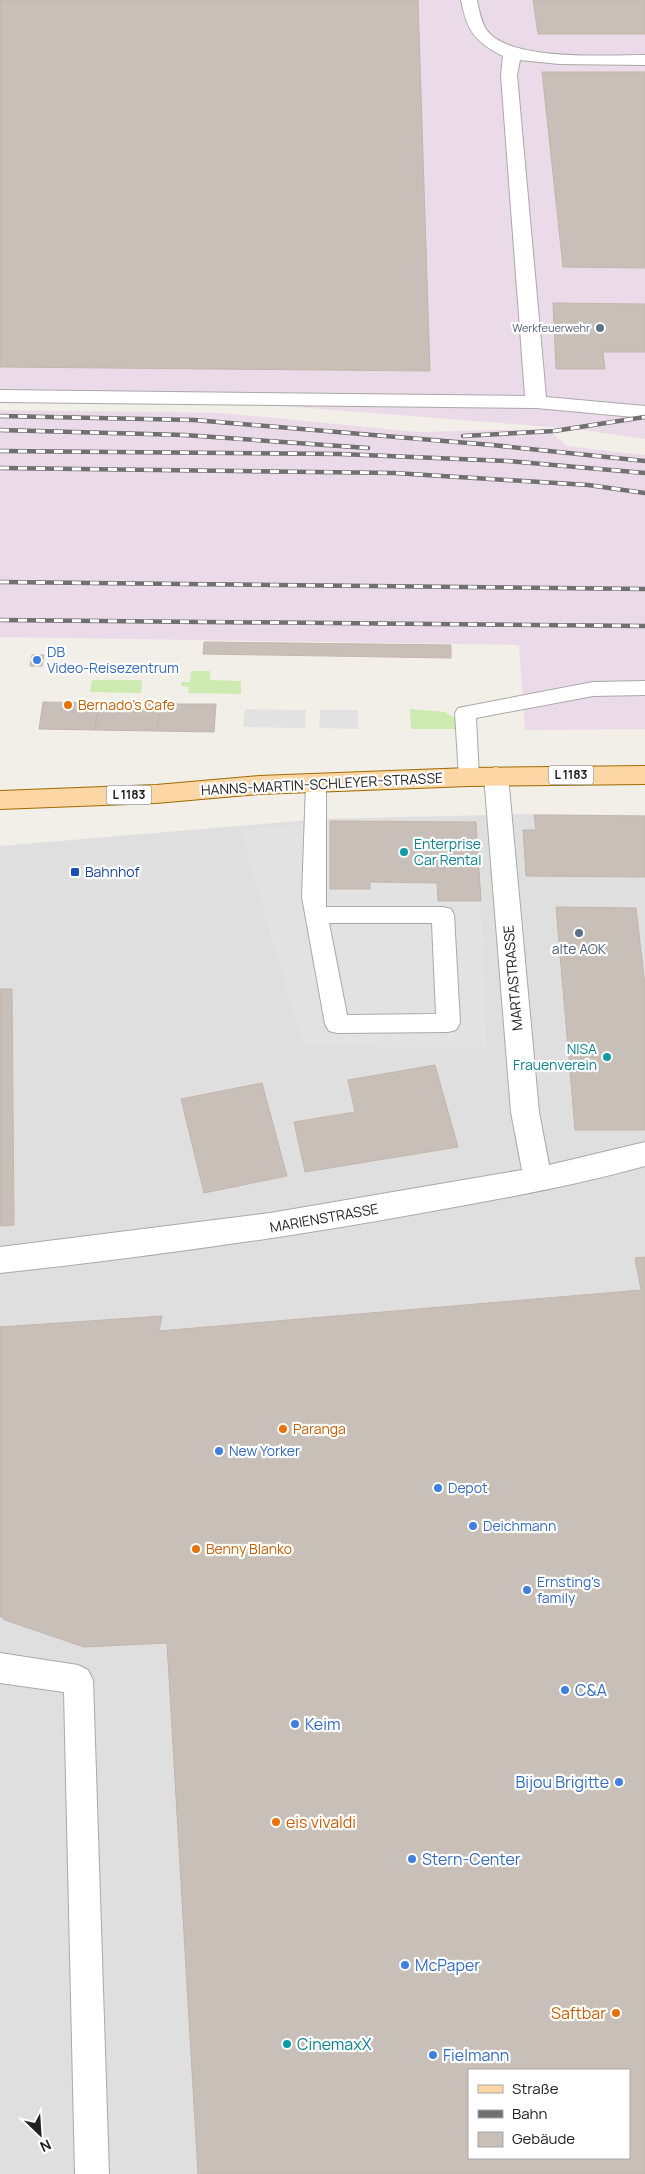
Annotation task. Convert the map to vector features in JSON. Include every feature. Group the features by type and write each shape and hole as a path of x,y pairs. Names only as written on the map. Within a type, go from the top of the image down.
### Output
{"main road":[{"name":"HANNS-MARTIN-SCHLEYER-STRASSE","path":"0,800 156,794 259,785 496,776 645,775"}],"street":[{"path":"469,0 473,23 483,40 512,54 559,59 645,60"},
{"path":"512,54 509,75 536,402"},
{"path":"0,396 536,402 645,412"},
{"name":"MARTASTRASSE","path":"496,776 525,1112 538,1180"},
{"name":"MARIENSTRASSE","path":"0,1260 125,1247 297,1223 538,1180 645,1154"}],"lane":[{"path":"469,777 464,713 593,689 645,688"},
{"path":"316,783 313,897 316,915 337,1024 448,1023 444,915 316,915"},
{"path":"0,1668 78,1680 92,2174"}],"shaded area":[{"path":"0,0 645,0 645,439 576,429 193,399 0,398"},
{"path":"0,410 222,413 417,432 547,429 567,446 645,455 645,729 525,730 519,645 0,637"},
{"path":"245,709 306,710 305,728 243,727"},
{"path":"320,710 358,710 358,729 319,728"},
{"path":"530,814 645,815 645,2174 0,2174 0,846 321,819"},
{"path":"330,821 330,889 370,889 370,882 437,883 438,901 481,901 487,1049 303,1045 240,830"}],"green space":[{"path":"191,671 210,671 210,680 241,681 241,694 188,693 189,687 181,686 182,682 190,682"},
{"path":"92,680 142,680 141,693 90,692"},
{"path":"410,709 445,712 455,718 457,729 411,729"}],"building":[{"path":"0,0 418,0 430,371 0,367"},
{"path":"533,0 645,0 645,34 538,34"},
{"path":"542,72 645,72 645,268 563,267"},
{"name":"Werkfeuerwehr","path":"553,303 645,304 645,352 603,352 605,369 556,369"},
{"path":"204,642 451,645 451,658 203,654"},
{"name":"DB Video-Reisezentrum","path":"32,655 44,655 42,666 30,666"},
{"path":"43,702 99,703 95,730 39,729"},
{"path":"99,703 160,704 157,731 95,730"},
{"path":"160,704 216,704 214,732 157,731"},
{"path":"534,815 645,816 645,877 526,876 523,830 536,830"},
{"name":"Enterprise Car Rental","path":"330,821 476,822 481,901 438,901 437,883 370,882 370,889 330,889"},
{"name":"NISA Frauenverein","path":"556,907 636,908 645,985 645,1130 575,1130"},
{"path":"0,989 12,989 14,1225 0,1226"},
{"path":"435,1065 458,1147 305,1172 294,1122 355,1112 348,1080"},
{"path":"262,1083 287,1176 204,1193 181,1099"},
{"name":"Stern-Center","path":"645,1257 645,2174 198,2174 167,1643 84,1647 5,1620 0,1616 0,1327 162,1316 159,1331 641,1290 635,1258"}],"railway":[{"path":"0,416 194,420 492,445 645,461"},
{"path":"463,436 554,431 645,417"},
{"path":"0,430 184,435 368,448"},
{"path":"0,451 340,454 507,461 645,473"},
{"path":"0,468 394,473 588,485 645,493"},
{"path":"0,582 645,589"},
{"path":"0,620 645,626"}],"place":[{"name":"Werkfeuerwehr","path":"600,328"},
{"name":"DB Video-Reisezentrum","path":"37,660"},
{"name":"Bernado's Cafe","path":"68,705"},
{"name":"Enterprise Car Rental","path":"404,852"},
{"name":"Bahnhof","path":"75,872"},
{"name":"alte AOK","path":"579,933"},
{"name":"NISA Frauenverein","path":"607,1057"},
{"name":"Paranga","path":"283,1429"},
{"name":"New Yorker","path":"219,1451"},
{"name":"Depot","path":"438,1488"},
{"name":"Deichmann","path":"473,1526"},
{"name":"Benny Blanko","path":"196,1549"},
{"name":"Ernsting's family","path":"527,1590"},
{"name":"C&A","path":"565,1690"},
{"name":"Keim","path":"295,1724"},
{"name":"Bijou Brigitte","path":"619,1782"},
{"name":"eis vivaldi","path":"276,1822"},
{"name":"Stern-Center","path":"412,1859"},
{"name":"McPaper","path":"405,1965"},
{"name":"Saftbar","path":"616,2013"},
{"name":"CinemaxX","path":"287,2044"},
{"name":"Fielmann","path":"433,2055"}]}
